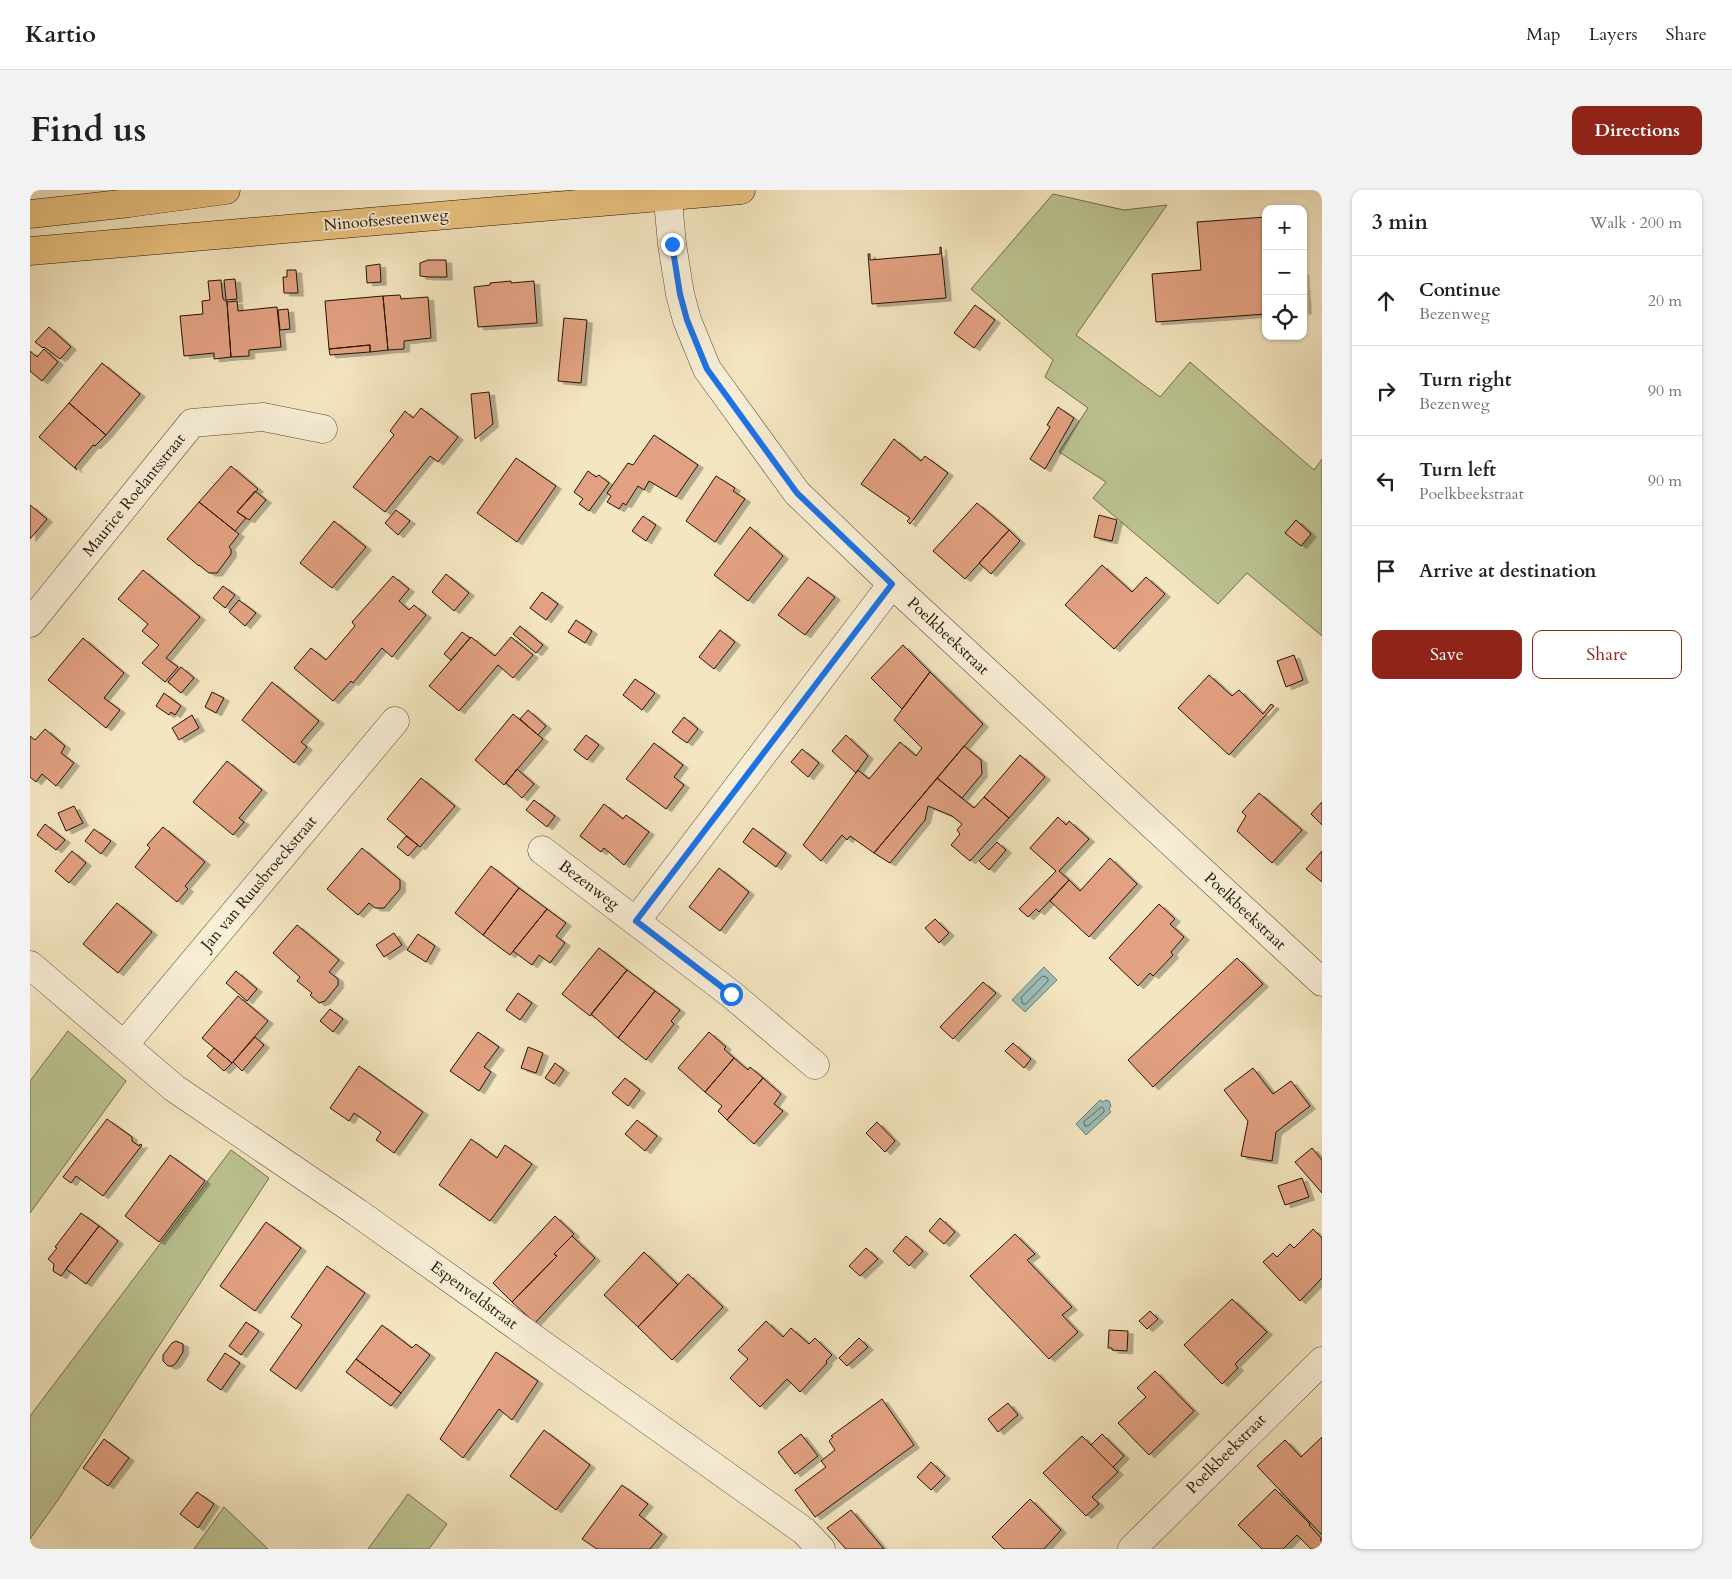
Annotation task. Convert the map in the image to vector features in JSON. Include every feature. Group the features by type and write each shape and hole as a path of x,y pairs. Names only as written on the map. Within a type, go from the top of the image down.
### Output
{"main road":[{"path":"30,214 129,204 226,190"},
{"name":"Ninoofsesteenweg","path":"30,251 667,193 741,190"}],"street":[{"name":"Poelkbeekstraat","path":"667,193 674,260 680,294 687,320 707,369 797,493 892,584 1322,982"},
{"name":"Maurice Roelantsstraat","path":"30,623 192,423 263,417 323,429"},
{"name":"Bezenweg","path":"636,921 892,584"},
{"name":"Jan van Ruusbroeckstraat","path":"124,1045 395,721"},
{"name":"Bezenweg","path":"542,850 731,994 815,1065"},
{"path":"30,965 124,1045"},
{"name":"Espenveldstraat","path":"124,1045 174,1088 367,1218 804,1531 822,1549"},
{"name":"Poelkbeekstraat","path":"1132,1549 1322,1361"}],"green space":[{"path":"1053,194 1124,210 1167,205 1076,335 1160,397 1190,362 1314,470 1322,459 1322,636 1247,573 1218,604 1093,498 1106,482 1059,452 1088,408 1045,377 1053,360 971,289"},
{"path":"68,1031 126,1081 30,1213 30,1081"},
{"path":"231,1150 269,1178 58,1500 30,1539 30,1416"},
{"path":"408,1494 447,1524 429,1549 368,1549"},
{"path":"224,1507 268,1549 194,1549"}],"water":[{"path":"1044,967 1057,980 1025,1012 1012,1000"},
{"path":"1100,1100 1103,1102 1109,1101 1111,1112 1086,1135 1076,1124"}],"building":[{"path":"1262,217 1262,314 1156,322 1152,274 1201,270 1197,222"},
{"path":"940,247 946,298 872,304 868,254 870,254 870,260 940,254"},
{"path":"428,260 446,260 447,277 420,276 420,263"},
{"path":"380,264 381,282 367,283 366,266"},
{"path":"287,270 296,270 298,293 284,293 283,277 287,277"},
{"path":"235,279 237,299 226,300 224,280"},
{"path":"221,280 223,299 227,302 231,357 214,359 214,353 184,356 180,316 203,314 202,301 210,300 208,281"},
{"path":"511,281 511,283 534,281 537,323 478,327 474,287"},
{"path":"400,295 401,299 428,297 431,338 404,341 404,349 388,350 383,296"},
{"path":"383,296 388,350 370,352 370,345 329,349 325,301"},
{"path":"237,301 238,311 277,307 281,347 249,350 249,356 231,357 227,302"},
{"path":"975,305 995,320 974,348 954,333"},
{"path":"288,309 290,329 280,330 278,310"},
{"path":"564,318 587,320 581,383 558,381"},
{"path":"49,327 71,347 60,359 35,342"},
{"path":"370,345 370,352 330,355 329,349"},
{"path":"44,349 58,362 42,381 30,371 30,351 37,357"},
{"path":"102,363 140,394 106,435 69,403"},
{"path":"489,392 493,424 475,439 471,394"},
{"path":"69,403 106,435 95,446 93,445 75,467 77,470 39,437"},
{"path":"1058,407 1074,418 1045,469 1030,459 1050,427 1047,425"},
{"path":"421,408 458,437 438,462 430,456 385,512 353,487 394,435 390,431 405,411 413,418"},
{"path":"654,435 698,465 676,497 649,481 644,490 638,486 626,505 623,503 619,509 607,502 611,496 607,493 628,463 633,465"},
{"path":"894,439 921,461 925,456 948,473 910,524 907,521 910,518 861,484"},
{"path":"516,458 556,486 517,542 477,513"},
{"path":"231,466 258,489 237,512 246,518 235,531 199,502"},
{"path":"588,471 596,477 599,475 609,483 589,511 579,504 583,499 574,492"},
{"path":"716,476 735,488 733,491 745,499 715,542 686,521"},
{"path":"255,491 266,500 249,520 237,512"},
{"path":"199,502 239,534 229,547 231,554 217,573 209,573 167,539"},
{"path":"977,503 1009,530 965,579 933,551"},
{"path":"30,505 47,519 30,539"},
{"path":"396,510 410,521 398,535 385,523"},
{"path":"1099,515 1117,520 1112,541 1094,537"},
{"path":"643,516 656,525 646,541 632,531"},
{"path":"1296,520 1311,534 1301,546 1285,533"},
{"path":"334,521 366,547 332,588 300,563"},
{"path":"750,527 783,556 748,601 714,575"},
{"path":"1009,530 1020,541 991,574 979,563"},
{"path":"1102,565 1132,592 1146,577 1165,594 1114,649 1065,605"},
{"path":"143,570 200,617 166,658 178,667 165,682 142,663 159,645 142,631 148,624 118,599"},
{"path":"446,574 469,593 454,611 432,592"},
{"path":"393,576 409,589 399,601 409,610 414,605 426,615 392,657 382,648 353,683 351,681 333,701 294,668 311,648 326,660 355,626 352,622"},
{"path":"808,577 835,597 805,635 778,615"},
{"path":"223,586 235,595 225,608 213,598"},
{"path":"542,592 558,604 546,620 530,608"},
{"path":"239,600 256,613 245,626 229,612"},
{"path":"576,620 592,631 585,643 568,632"},
{"path":"520,626 543,645 536,653 513,634"},
{"path":"720,630 735,642 714,669 699,657"},
{"path":"462,632 470,638 451,660 444,654"},
{"path":"471,637 495,656 511,637 533,655 513,678 498,665 459,711 429,686"},
{"path":"83,638 124,673 104,698 120,710 106,728 48,680"},
{"path":"903,645 930,672 902,709 871,678"},
{"path":"1294,655 1303,680 1286,687 1277,661"},
{"path":"181,667 194,678 181,693 168,682"},
{"path":"930,672 983,724 874,853 850,836 847,840 842,835 821,861 803,845 858,770 869,779 900,742 916,756 922,748 894,720"},
{"path":"1209,675 1232,696 1239,690 1263,714 1271,704 1274,706 1229,755 1178,708"},
{"path":"635,679 655,693 642,710 623,695"},
{"path":"272,682 319,721 301,742 307,747 294,763 242,720"},
{"path":"212,692 224,698 216,713 205,707"},
{"path":"164,693 181,706 175,715 171,712 169,715 156,706"},
{"path":"528,710 546,726 538,735 520,719"},
{"path":"513,714 543,739 504,785 475,760"},
{"path":"192,715 199,728 179,740 172,728"},
{"path":"684,717 698,729 687,743 672,732"},
{"path":"45,729 65,746 61,753 74,763 56,786 42,774 36,782 30,777 30,736 35,740"},
{"path":"586,735 599,745 587,760 574,750"},
{"path":"846,735 868,756 856,773 832,751"},
{"path":"654,743 683,765 674,777 684,785 666,809 626,779"},
{"path":"964,746 981,760 982,774 962,798 937,778"},
{"path":"802,749 819,763 808,777 791,762"},
{"path":"1020,755 1045,777 1009,818 984,797"},
{"path":"227,761 262,790 239,818 244,822 233,835 193,802"},
{"path":"517,769 534,784 522,798 506,783"},
{"path":"421,778 455,806 420,847 387,819"},
{"path":"937,778 974,808 984,797 1009,818 970,861 951,845 960,834 957,830 962,824 952,816 928,806 925,820 890,863 874,853"},
{"path":"1259,793 1302,830 1272,863 1237,831 1246,816 1242,812"},
{"path":"534,800 555,816 547,827 526,810"},
{"path":"1322,802 1322,825 1311,814"},
{"path":"604,804 623,819 626,815 649,832 624,865 604,848 601,852 580,836"},
{"path":"74,806 83,823 66,831 58,813"},
{"path":"1058,817 1066,825 1069,821 1089,839 1059,871 1069,880 1039,912 1036,909 1028,917 1019,909 1056,871 1030,848"},
{"path":"45,824 65,840 56,850 37,835"},
{"path":"163,827 205,862 185,886 188,889 177,902 135,867 150,848 147,845"},
{"path":"753,828 786,853 776,867 743,842"},
{"path":"94,829 111,841 101,854 85,841"},
{"path":"406,836 418,845 408,856 397,847"},
{"path":"997,842 1006,850 989,870 979,861"},
{"path":"362,848 400,880 400,889 384,908 375,908 369,903 358,915 327,889"},
{"path":"72,851 86,863 69,883 55,871"},
{"path":"1322,851 1322,882 1306,869"},
{"path":"1110,858 1137,884 1089,937 1050,901 1069,880 1080,891"},
{"path":"491,866 519,888 483,935 455,913"},
{"path":"719,868 749,892 720,931 689,907"},
{"path":"519,888 547,909 510,955 483,935"},
{"path":"117,903 152,932 118,973 83,944"},
{"path":"1159,904 1175,919 1170,924 1184,937 1171,952 1173,955 1153,976 1150,973 1138,986 1109,958"},
{"path":"547,909 566,923 556,936 565,943 550,963 539,955 532,965 513,951"},
{"path":"935,919 949,933 939,943 925,928"},
{"path":"297,925 339,960 329,972 338,979 338,985 325,1001 319,1003 310,995 312,993 297,981 300,977 273,953"},
{"path":"394,933 402,945 384,957 376,945"},
{"path":"418,934 435,946 426,962 407,950"},
{"path":"599,948 627,970 590,1016 562,994"},
{"path":"1237,958 1263,984 1153,1087 1128,1060"},
{"path":"627,970 655,991 618,1038 591,1014"},
{"path":"236,971 257,989 247,1001 226,983"},
{"path":"983,982 996,993 953,1039 940,1027"},
{"path":"655,991 680,1010 671,1021 674,1024 646,1060 618,1038"},
{"path":"518,993 532,1003 520,1020 506,1010"},
{"path":"238,996 268,1021 232,1063 202,1038"},
{"path":"330,1009 343,1019 333,1032 320,1021"},
{"path":"478,1032 499,1047 484,1067 491,1072 479,1091 450,1071"},
{"path":"709,1032 726,1047 724,1049 734,1058 705,1092 678,1068"},
{"path":"255,1037 264,1045 242,1071 233,1062"},
{"path":"1013,1043 1031,1059 1024,1068 1005,1051"},
{"path":"528,1047 543,1053 536,1073 521,1068"},
{"path":"214,1048 232,1063 224,1071 207,1056"},
{"path":"734,1058 748,1070 750,1067 763,1078 727,1120 718,1111 722,1106 705,1092"},
{"path":"555,1063 564,1070 554,1084 545,1078"},
{"path":"359,1066 423,1112 394,1153 376,1140 381,1132 354,1113 349,1121 330,1108"},
{"path":"1253,1068 1273,1094 1291,1081 1310,1106 1276,1132 1272,1161 1241,1156 1248,1121 1224,1090"},
{"path":"625,1078 640,1090 628,1106 612,1093"},
{"path":"763,1078 781,1094 774,1104 783,1111 754,1144 727,1120"},
{"path":"107,1119 132,1137 132,1141 139,1146 140,1144 142,1145 103,1196 76,1176 71,1183 63,1177"},
{"path":"637,1120 657,1136 645,1151 625,1134"},
{"path":"877,1122 895,1141 885,1152 866,1133"},
{"path":"471,1139 497,1158 505,1145 532,1164 490,1221 439,1185"},
{"path":"1312,1148 1322,1160 1322,1193 1295,1162"},
{"path":"170,1155 205,1181 159,1242 125,1216"},
{"path":"1302,1178 1309,1197 1285,1205 1278,1186"},
{"path":"81,1213 99,1226 61,1276 53,1271 54,1264 48,1259"},
{"path":"555,1216 574,1234 554,1254 557,1256 512,1302 493,1283"},
{"path":"940,1218 955,1232 944,1244 929,1231"},
{"path":"266,1222 301,1248 255,1311 220,1286"},
{"path":"99,1226 118,1241 86,1284 66,1269"},
{"path":"1313,1229 1322,1238 1322,1278 1300,1301 1263,1262 1273,1253 1277,1257 1290,1244 1294,1248"},
{"path":"1015,1234 1035,1254 1027,1260 1072,1307 1062,1315 1078,1332 1049,1359 970,1276"},
{"path":"572,1236 595,1258 535,1323 512,1302 557,1256 554,1254"},
{"path":"906,1236 923,1251 909,1266 893,1251"},
{"path":"866,1248 878,1259 860,1276 849,1266"},
{"path":"644,1252 678,1285 638,1327 604,1295"},
{"path":"327,1266 365,1293 296,1389 270,1370 302,1325 291,1317"},
{"path":"688,1274 723,1307 672,1360 638,1327"},
{"path":"1232,1299 1267,1332 1235,1364 1238,1368 1222,1384 1184,1345"},
{"path":"1150,1311 1158,1319 1147,1329 1139,1321"},
{"path":"766,1321 783,1337 791,1328 809,1344 815,1338 832,1355 800,1392 787,1379 760,1407 730,1378 748,1359 738,1350"},
{"path":"246,1322 259,1331 241,1355 229,1346"},
{"path":"382,1325 412,1348 416,1344 430,1355 401,1393 356,1359"},
{"path":"1109,1330 1128,1331 1127,1351 1108,1348"},
{"path":"859,1338 868,1347 847,1366 839,1358"},
{"path":"176,1341 183,1344 183,1352 176,1363 168,1366 163,1361 163,1355 172,1343"},
{"path":"496,1352 538,1381 512,1420 499,1409 463,1458 440,1439"},
{"path":"225,1353 240,1363 221,1390 207,1380"},
{"path":"356,1359 401,1393 391,1406 346,1372"},
{"path":"1155,1371 1194,1411 1149,1455 1118,1423 1146,1397 1137,1388"},
{"path":"882,1399 914,1445 815,1517 795,1490 826,1467 821,1461 835,1450 829,1441 833,1437 831,1436"},
{"path":"1008,1403 1018,1415 998,1432 988,1419"},
{"path":"544,1430 590,1465 556,1510 510,1476"},
{"path":"801,1434 818,1456 795,1474 778,1452"},
{"path":"1102,1434 1124,1456 1113,1467 1091,1445"},
{"path":"1082,1436 1118,1472 1092,1497 1099,1504 1086,1516 1043,1473"},
{"path":"1322,1437 1322,1535 1257,1466 1285,1440 1301,1457"},
{"path":"104,1439 129,1458 108,1486 83,1468"},
{"path":"931,1462 945,1476 931,1490 917,1477"},
{"path":"622,1485 648,1504 639,1515 662,1534 650,1549 597,1549 582,1539"},
{"path":"1275,1489 1310,1524 1322,1539 1320,1540 1322,1542 1322,1549 1311,1549 1297,1535 1283,1549 1262,1549 1238,1525"},
{"path":"197,1492 214,1504 198,1528 180,1514"},
{"path":"1030,1499 1061,1530 1044,1549 1004,1549 992,1537"},
{"path":"851,1510 884,1549 846,1549 827,1528"}],"route":[{"path":"672,244 680,294 687,320 707,369 797,493 892,584 636,921 731,994"}]}
